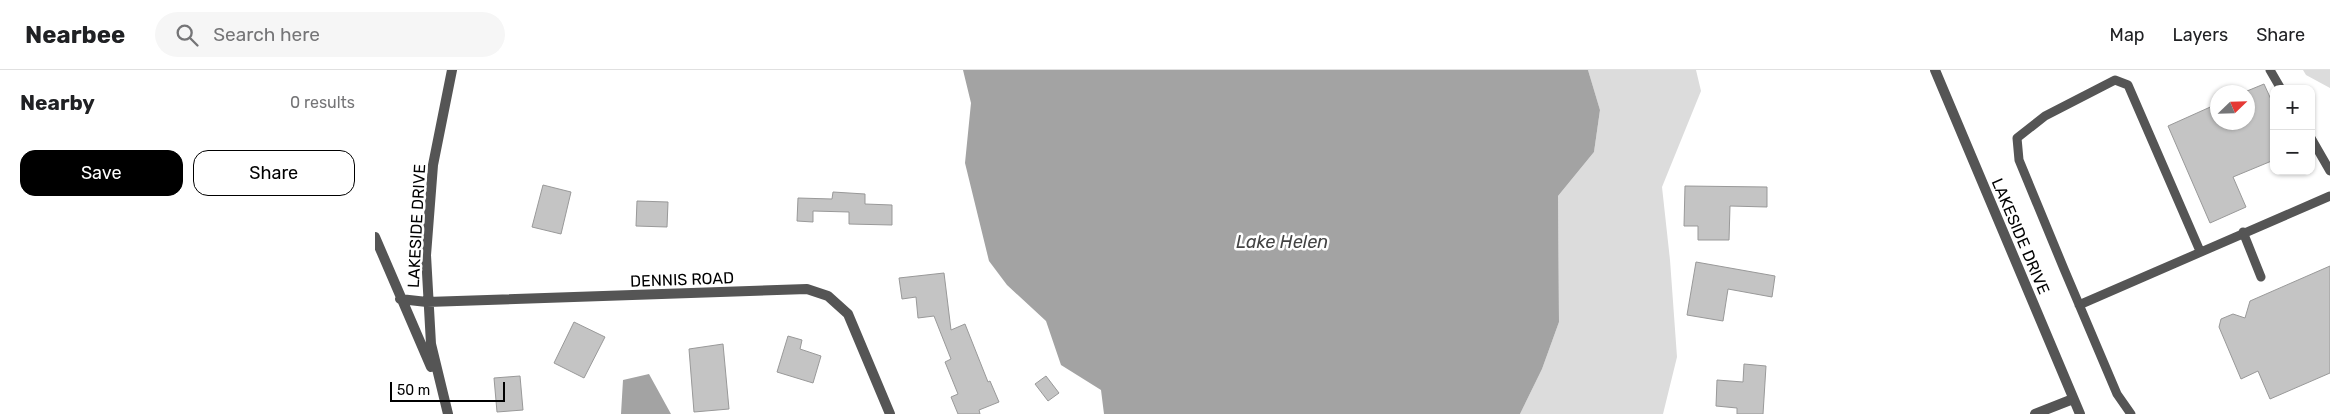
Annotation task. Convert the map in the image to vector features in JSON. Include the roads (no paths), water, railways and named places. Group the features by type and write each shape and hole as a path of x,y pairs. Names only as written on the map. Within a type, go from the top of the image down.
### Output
{"street":[{"name":"LAKESIDE DRIVE","path":"448,414 439,384 431,344 427,302 426,255 433,165 452,70"},
{"name":"LAKESIDE DRIVE","path":"1935,70 2079,414"},
{"path":"375,237 400,299 439,384"},
{"name":"DENNIS ROAD","path":"400,299 427,302 807,289 828,296 848,314 890,414"},
{"path":"2035,414 2073,398"}],"lane":[{"path":"2270,70 2279,85"},
{"path":"2131,414 2117,394 2019,160 2017,138 2045,116 2115,80 2128,85 2200,251"},
{"path":"2315,145 2330,171"},
{"path":"2079,305 2243,232 2330,196"},
{"path":"2243,232 2261,277"}],"water":[{"name":"Lake Helen","path":"963,70 1588,70 1600,110 1594,152 1558,196 1559,322 1542,369 1520,414 1104,414 1101,390 1061,365 1046,321 1007,285 989,261 965,163 971,103"},
{"path":"649,374 671,414 621,414 623,380"}]}
